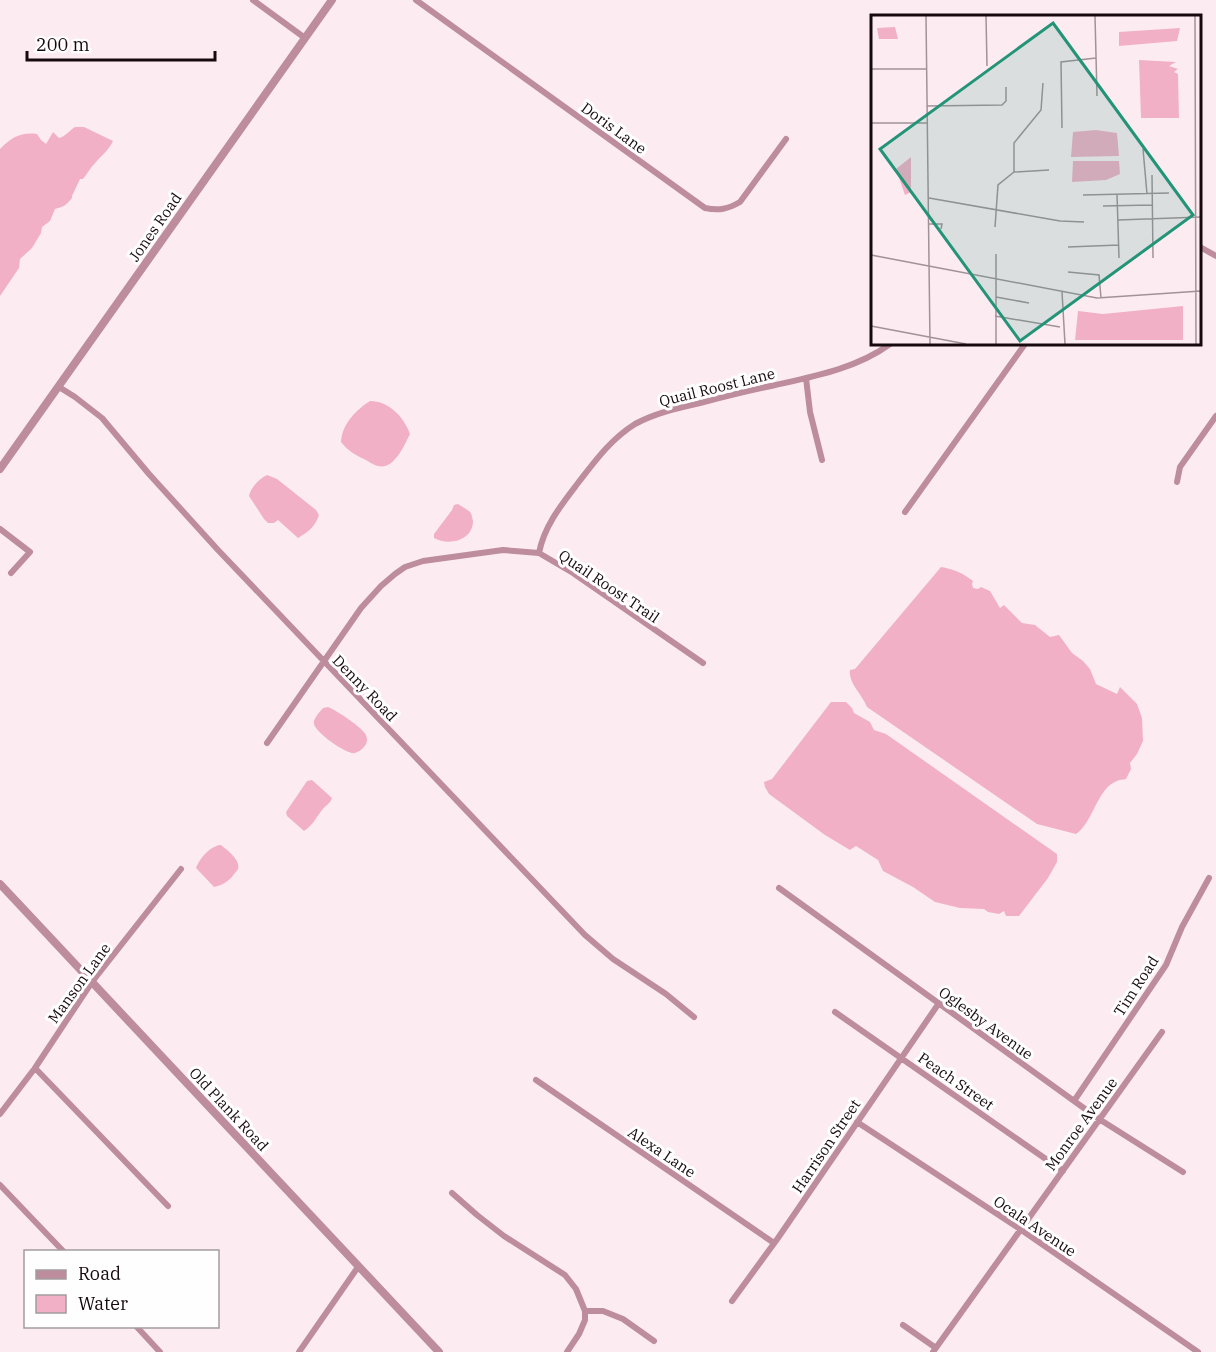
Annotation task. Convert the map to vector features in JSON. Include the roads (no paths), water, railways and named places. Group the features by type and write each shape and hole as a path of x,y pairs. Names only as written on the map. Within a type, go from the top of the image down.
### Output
{"street":[{"path":"253,0 304,38"},
{"name":"Jones Road","path":"0,469 332,0"},
{"name":"Doris Lane","path":"416,0 705,208 720,210 740,202 786,139"},
{"path":"1201,248 1216,256"},
{"name":"Quail Roost Lane","path":"538,553 545,531 602,451 635,424 661,412 852,365 888,345"},
{"path":"905,512 1024,345"},
{"path":"806,378 810,412 822,460"},
{"name":"Denny Road","path":"58,387 102,418 180,508 585,935 613,959 666,994 694,1017"},
{"path":"1177,482 1180,467 1216,416"},
{"path":"0,529 30,552 11,573"},
{"name":"Quail Roost Trail","path":"324,661 380,587 405,567 423,561 503,550 538,553 573,573 703,663"},
{"path":"267,743 324,661"},
{"name":"Manson Lane","path":"0,1114 92,982 181,869"},
{"name":"Tim Road","path":"1074,1101 1166,964 1182,927 1209,878"},
{"name":"Old Plank Road","path":"0,884 439,1352"},
{"name":"Oglesby Avenue","path":"778,888 1074,1101 1183,1172"},
{"name":"Harrison Street","path":"732,1301 939,1003"},
{"name":"Peach Street","path":"835,1012 1063,1171"},
{"name":"Monroe Avenue","path":"934,1350 1162,1032"},
{"path":"34,1068 168,1206"},
{"name":"Alexa Lane","path":"536,1080 774,1243"},
{"name":"Ocala Avenue","path":"857,1122 1020,1229 1198,1352"},
{"path":"0,1185 63,1250"},
{"path":"452,1193 504,1236 566,1275 576,1289 585,1311 585,1320 579,1334 567,1352"},
{"path":"299,1352 358,1267"},
{"path":"585,1311 603,1311 623,1319 654,1341"},
{"path":"903,1325 934,1350"},
{"path":"138,1328 160,1352"}],"water":[{"path":"75,127 84,127 113,141 83,179 80,179 72,198 65,205 55,209 50,221 42,227 32,248 20,259 19,268 0,296 0,149 13,138 26,134 37,134 46,144 53,132 59,138"},
{"path":"370,401 383,404 395,411 410,434 394,461 384,466 374,465 357,456 341,442 344,429 351,418"},
{"path":"267,475 277,479 316,510 319,515 311,529 298,538 278,520 268,523 249,496 256,484"},
{"path":"458,504 471,514 473,521 469,533 459,540 446,542 434,538 434,534 454,505"},
{"path":"941,567 969,578 973,581 973,588 981,587 990,591 1000,608 1004,605 1022,623 1035,625 1050,637 1059,635 1072,653 1090,669 1096,684 1117,694 1120,687 1137,704 1142,718 1143,741 1130,763 1131,769 1126,779 1118,780 1110,785 1087,822 1076,834 1037,824 867,707 853,684 850,670 855,669"},
{"path":"831,702 846,702 854,713 870,722 874,730 886,734 1057,854 1057,862 1048,878 1019,916 1006,916 1004,911 999,914 984,909 960,908 935,902 883,871 878,860 856,846 850,850 825,835 769,794 764,782 772,779"},
{"path":"328,707 364,732 367,740 361,749 355,753 346,751 326,738 316,728 314,722 316,717 323,708"},
{"path":"312,780 332,798 304,831 287,816 286,812 307,781"},
{"path":"221,845 236,859 238,869 228,881 214,887 196,868 206,853"}]}
